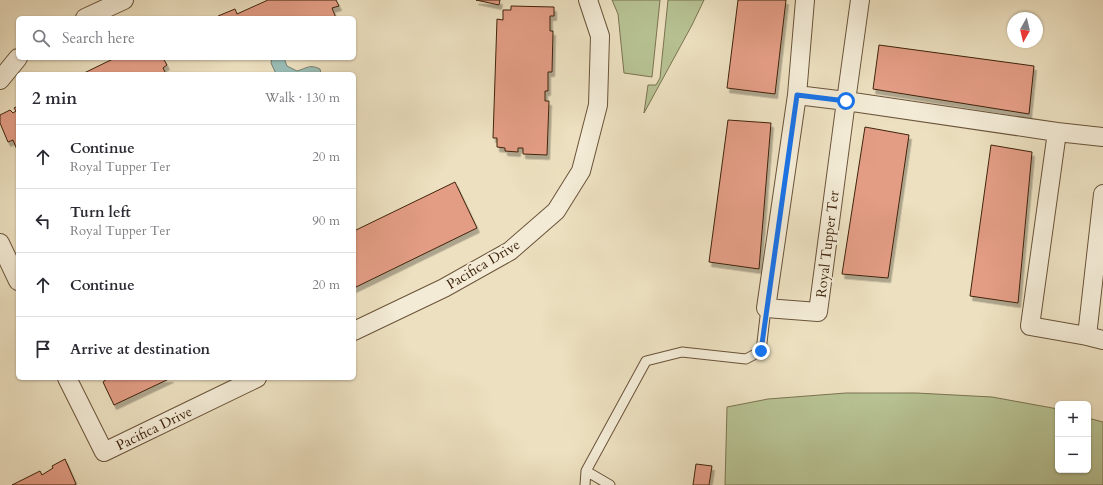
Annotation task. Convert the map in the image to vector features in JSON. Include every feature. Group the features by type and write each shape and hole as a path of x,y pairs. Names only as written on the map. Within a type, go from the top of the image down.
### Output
{"street":[{"path":"89,16 124,0"},
{"name":"Pacifica Drive","path":"356,330 444,288 510,251 556,211 581,171 598,105 600,36 588,0"},
{"path":"766,308 797,95 805,0"},
{"name":"Royal Tupper Ter","path":"766,308 818,312 860,0"},
{"path":"0,80 16,60"},
{"path":"797,95 1057,132 1103,137"},
{"path":"1057,132 1030,326 1095,338 1103,194"},
{"path":"0,243 16,277"},
{"name":"Pacifica Drive","path":"68,380 104,452 253,380"}],"lane":[{"path":"585,485 586,471 646,361 682,352 746,359 761,351 766,308"},
{"path":"586,471 610,485"}],"green space":[{"path":"612,0 660,0 652,77 624,73 618,14"},
{"path":"668,0 704,0 644,113 648,85 656,85 660,78"},
{"path":"846,393 916,393 992,397 1055,408 1055,473 1091,473 1091,419 1103,422 1103,485 725,485 727,407 768,399"}],"water":[{"path":"272,60 285,60 287,66 297,71 308,67 314,67 320,69 321,72 275,72 271,63"}],"building":[{"path":"268,0 336,0 339,6 332,8 335,16 218,16 235,9 237,14"},
{"path":"476,0 500,0 499,5"},
{"path":"738,0 786,0 775,94 727,88"},
{"path":"511,6 554,7 554,16 550,16 550,31 553,31 552,72 548,72 548,91 545,91 545,101 549,101 547,155 523,154 523,148 518,148 518,152 505,151 505,148 497,147 497,138 493,138 497,19 503,20 503,10 511,10"},
{"path":"879,45 1034,66 1029,114 873,89"},
{"path":"111,60 164,60 167,65 163,68 165,72 86,72"},
{"path":"10,110 13,113 16,111 16,147 13,140 8,142 0,123 0,115"},
{"path":"728,120 771,123 759,269 709,262"},
{"path":"865,127 909,135 888,278 842,274"},
{"path":"991,145 1032,152 1018,303 970,296"},
{"path":"455,182 477,228 356,287 356,230"},
{"path":"106,380 167,380 114,405 103,382"},
{"path":"65,459 76,484 74,485 12,485 40,471 42,475 53,468 52,466"},
{"path":"696,464 712,466 709,485 693,485"}],"route":[{"path":"761,351 797,95 846,101"}]}
